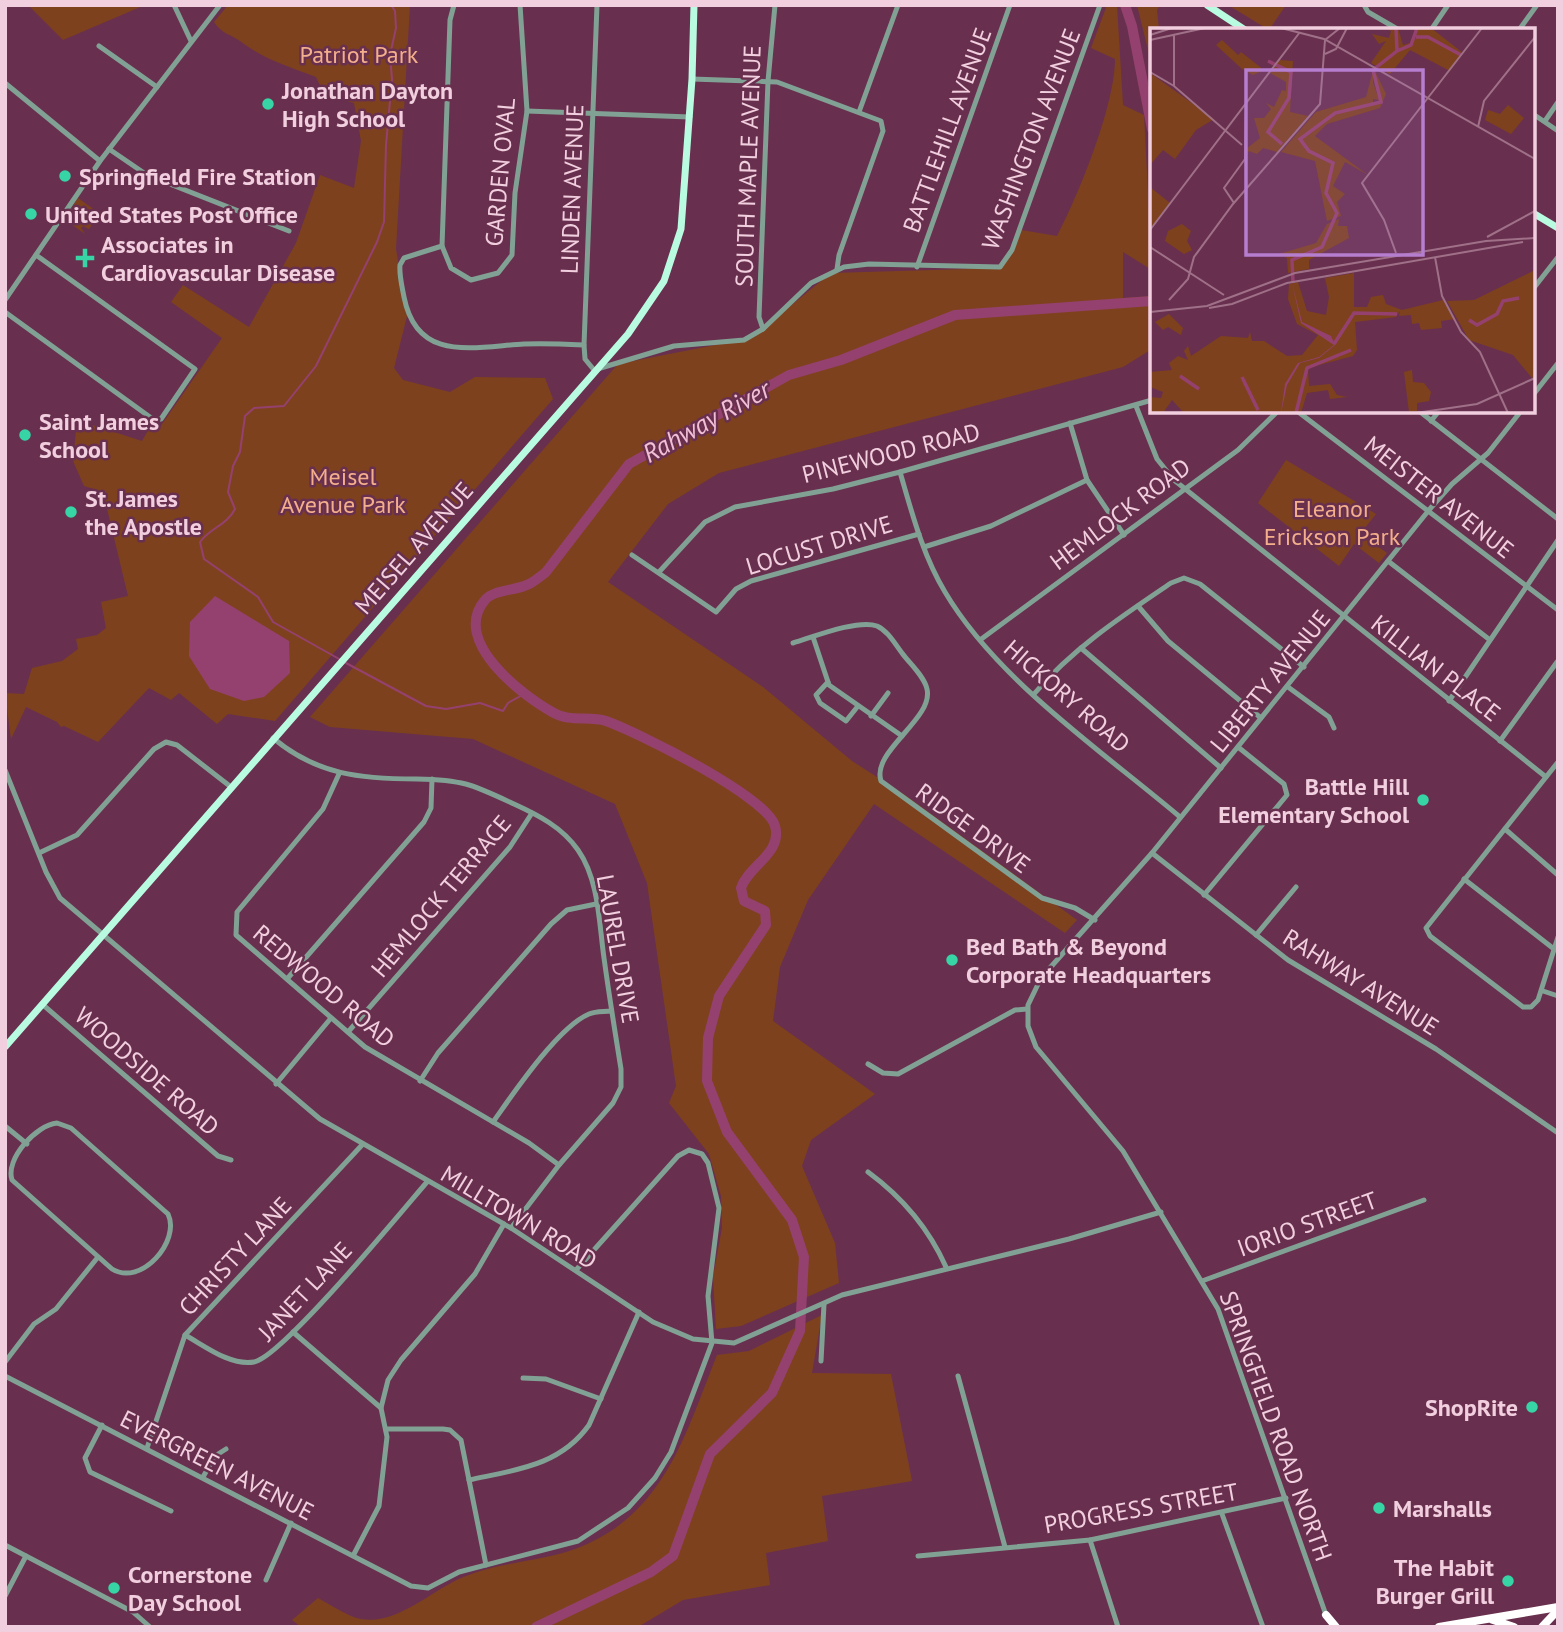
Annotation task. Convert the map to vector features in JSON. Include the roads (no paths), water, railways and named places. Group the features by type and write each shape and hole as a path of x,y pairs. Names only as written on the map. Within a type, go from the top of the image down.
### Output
{"highway":[{"path":"1439,1627 1558,1609"},
{"path":"1542,1627 1558,1609"},
{"path":"1323,1627 1326,1615"},
{"path":"1326,1615 1336,1627"},
{"path":"1488,1619 1514,1627"}],"main road":[{"name":"MEISEL AVENUE","path":"5,1047 628,334 654,297 671,266 685,200 694,5"},
{"path":"1206,5 1242,28"},
{"path":"1535,214 1558,228"}],"street":[{"path":"174,5 191,41"},
{"path":"5,300 100,161 220,5"},
{"path":"454,5 450,20 442,246 404,258 400,265 408,314 416,328 428,339 454,348 531,344 584,345"},
{"name":"GARDEN OVAL","path":"442,246 451,268 471,280 491,277 509,262 514,247 515,193 527,111 520,5"},
{"name":"LINDEN AVENUE","path":"594,370 585,359 584,345 597,5"},
{"name":"SOUTH MAPLE AVENUE","path":"763,329 760,317 768,81 775,5"},
{"path":"859,112 898,5"},
{"name":"BATTLEHILL AVENUE","path":"917,267 1010,5"},
{"name":"WASHINGTON AVENUE","path":"917,267 1000,267 1012,250 1100,5"},
{"path":"1432,28 1448,5"},
{"path":"1520,28 1536,5"},
{"path":"1364,7 1396,28"},
{"path":"99,46 156,87"},
{"path":"692,79 768,81 879,119 883,124 839,255 837,269"},
{"path":"5,83 100,161"},
{"path":"1545,121 1558,102"},
{"path":"527,111 690,117"},
{"path":"1535,115 1558,131"},
{"path":"109,149 147,176 289,231"},
{"path":"5,312 154,420 162,419 195,369 36,256"},
{"path":"1535,286 1558,257"},
{"path":"594,370 674,346 744,340 763,329 803,289 837,269 861,264 917,267"},
{"path":"1535,392 1558,363"},
{"name":"PINEWOOD ROAD","path":"659,572 697,529 724,511 900,472 1150,401"},
{"name":"KILLIAN PLACE","path":"1136,406 1162,467 1184,488 1546,777"},
{"name":"HEMLOCK ROAD","path":"980,640 1238,450 1276,413"},
{"name":"MEISTER AVENUE","path":"1300,413 1558,610"},
{"path":"1421,413 1479,461 1558,519"},
{"path":"1431,421 1437,413"},
{"name":"LIBERTY AVENUE","path":"1027,1009 1037,983 1152,853 1345,618 1429,510 1452,484 1479,461 1519,413"},
{"path":"1070,423 1087,480 1124,535"},
{"name":"HICKORY ROAD","path":"900,472 919,534 945,592 997,663 1180,817"},
{"path":"924,547 991,526 1087,480"},
{"name":"LOCUST DRIVE","path":"632,555 716,612 736,589 751,581 919,534"},
{"path":"1449,701 1558,540"},
{"path":"1388,561 1490,640"},
{"path":"1034,694 1058,666 1081,648 1175,581 1184,579 1197,582 1304,667"},
{"path":"1138,606 1168,641 1261,718"},
{"name":"RIDGE DRIVE","path":"793,643 867,624 879,627 888,635 924,680 928,692 923,707 881,765 879,777 885,786 1042,898 1075,908 1094,920"},
{"path":"813,637 828,682 871,716 902,736"},
{"path":"1081,648 1221,768"},
{"path":"1500,741 1557,662"},
{"path":"828,682 816,695 820,704 846,721 858,706"},
{"path":"1288,687 1329,718 1334,728"},
{"path":"871,716 887,694"},
{"name":"LAUREL DRIVE","path":"273,738 303,760 339,774 367,779 462,780 532,813 563,833 577,848 590,876 596,904 621,1069 618,1096 559,1165 511,1228"},
{"path":"39,853 77,835 160,744 177,745 231,787"},
{"path":"1204,895 1287,795 1281,782 1238,747"},
{"path":"1558,762 1426,928 1430,936 1518,1004 1531,1007 1542,991 1558,937"},
{"name":"MILLTOWN ROAD","path":"5,770 60,898 276,1084 320,1119 511,1228 671,1332 712,1343 734,1343 842,1295 946,1267 1069,1239 1161,1212"},
{"name":"REDWOOD ROAD","path":"339,774 324,809 235,918 236,935 366,1047 493,1122 559,1165"},
{"path":"287,979 424,822 431,807 432,779"},
{"name":"HEMLOCK TERRACE","path":"348,1032 510,847 532,813"},
{"path":"1505,828 1557,872"},
{"name":"RAHWAY AVENUE","path":"1152,853 1288,960 1436,1049 1558,1133"},
{"path":"1464,879 1554,948"},
{"path":"1256,935 1296,887"},
{"path":"420,1081 439,1053 551,924 567,910 596,904"},
{"path":"1542,991 1558,996"},
{"name":"WOODSIDE ROAD","path":"42,1004 218,1156 231,1160"},
{"path":"868,1064 883,1073 898,1074 1015,1010 1027,1009"},
{"name":"SPRINGFIELD ROAD NORTH","path":"1027,1009 1028,1029 1036,1047 1123,1151 1202,1280 1226,1328 1326,1615"},
{"path":"493,1122 512,1095 570,1027 590,1014 611,1012"},
{"path":"276,1084 331,1018"},
{"path":"48,1125 67,1126 167,1214 172,1228 169,1238 143,1270 122,1274 98,1257 14,1184 10,1167 27,1144 48,1125"},
{"path":"5,1126 27,1144"},
{"name":"CHRISTY LANE","path":"147,1448 185,1335 362,1145"},
{"path":"386,1429 450,1430 461,1440 486,1565 578,1541 628,1508 655,1478 671,1452 712,1343 708,1296 719,1219 708,1163 702,1154 689,1150 678,1156 576,1270"},
{"path":"868,1172 891,1189 922,1224 946,1267"},
{"name":"JANET LANE","path":"185,1335 229,1360 243,1363 265,1358 293,1332 428,1182"},
{"name":"IORIO STREET","path":"1202,1280 1424,1200"},
{"path":"354,1554 379,1506 386,1429 381,1408 392,1373 475,1274 504,1224"},
{"path":"5,1362 34,1324 56,1309 98,1257"},
{"path":"821,1361 824,1304"},
{"path":"469,1479 535,1466 561,1454 583,1433 639,1312"},
{"path":"293,1332 381,1408"},
{"name":"EVERGREEN AVENUE","path":"5,1376 354,1554 411,1586 428,1588 459,1572 486,1565"},
{"path":"958,1376 1005,1547"},
{"path":"523,1378 546,1379 601,1399"},
{"path":"102,1426 85,1458 90,1472 171,1511"},
{"path":"203,1477 215,1456 226,1449"},
{"name":"PROGRESS STREET","path":"918,1556 1090,1540 1222,1514 1286,1498"},
{"path":"1222,1514 1263,1627"},
{"path":"266,1580 291,1523"},
{"path":"1090,1540 1118,1627"},
{"path":"5,1545 134,1612 150,1627"},
{"path":"5,1596 26,1556"}],"waterway":[{"path":"341,660 273,622 258,597 204,559 200,542 228,519 235,509 228,492 233,466 240,452 245,416 254,408 284,406 316,366 377,242 384,222 386,145 392,79 390,55 396,28 395,11 391,5"},
{"name":"Rahway River","path":"1125,5 1132,26 1150,119"},
{"name":"Rahway River","path":"536,1627 651,1572 673,1556 710,1454 772,1393 800,1331 804,1257 792,1220 727,1132 707,1081 708,1038 719,996 766,925 765,911 744,901 741,888 750,873 770,852 776,836 775,826 767,814 750,799 671,751 606,721 560,716 525,694 509,681 483,649 477,633 477,616 489,596 529,584 546,572 629,464 789,375 841,360 955,315 1150,301"},
{"path":"346,663 426,706 446,709 480,703 503,711 508,703 526,693"}],"place":[{"name":"Jonathan Dayton High School","path":"268,104"},
{"name":"Springfield Fire Station","path":"65,176"},
{"name":"United States Post Office","path":"31,214"},
{"name":"Associates in Cardiovascular Disease","path":"85,258"},
{"name":"Saint James School","path":"25,435"},
{"name":"St. James the Apostle","path":"71,512"},
{"name":"Battle Hill Elementary School","path":"1423,800"},
{"name":"Bed Bath & Beyond Corporate Headquarters","path":"952,960"},
{"name":"ShopRite","path":"1532,1407"},
{"name":"Marshalls","path":"1379,1508"},
{"name":"The Habit Burger Grill","path":"1508,1581"},
{"name":"Cornerstone Day School","path":"114,1588"}],"park label":[{"name":"Patriot Park","path":"359,54"},
{"name":"Meisel Avenue Park","path":"343,490"},
{"name":"Eleanor Erickson Park","path":"1332,522"}]}
